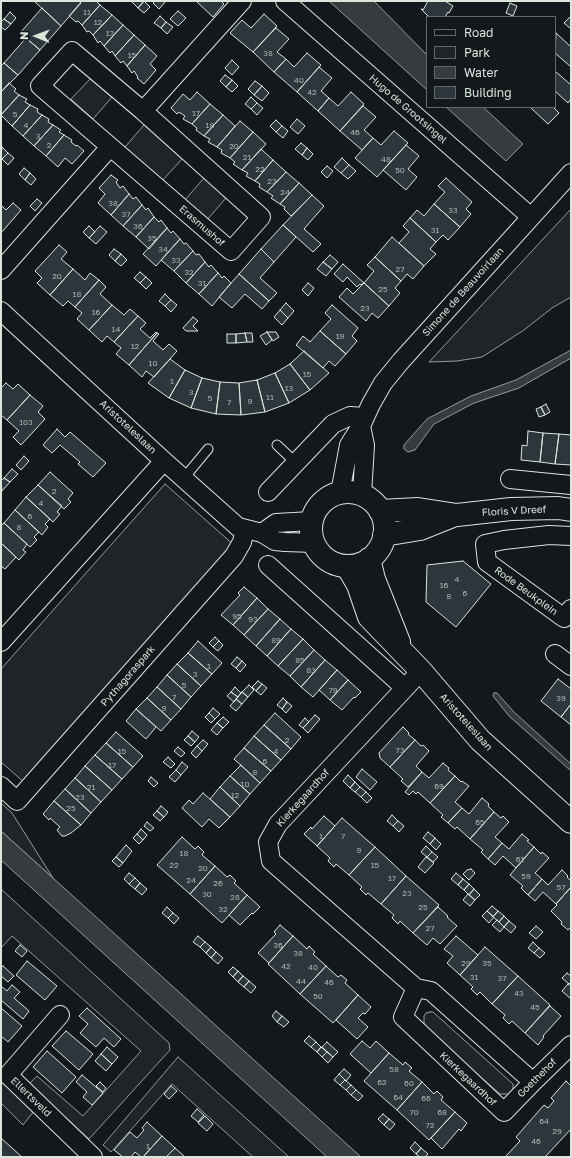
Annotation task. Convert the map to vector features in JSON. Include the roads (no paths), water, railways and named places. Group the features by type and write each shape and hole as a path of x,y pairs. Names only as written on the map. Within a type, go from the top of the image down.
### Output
{"street":[{"path":"143,111 242,1"},
{"name":"Hugo de Grootsingel","path":"285,1 531,217"},
{"name":"Erasmushof","path":"72,51 143,111 261,217 231,251 40,86 72,51"},
{"path":"1,270 110,147"},
{"name":"Simone de Beauvoirlaan","path":"340,493 349,445 363,422 383,383 401,361 571,173"},
{"name":"Aristoteleslaan","path":"1,311 238,527 253,531 275,541 314,543"},
{"path":"268,492 333,424 350,416 363,422 365,445 362,495"},
{"path":"1,642 164,461"},
{"path":"510,479 571,485"},
{"path":"351,492 362,495 373,501 380,511 384,522 382,542 375,554 369,559 358,564 347,566 336,564 319,552 314,543 312,521 314,515 322,503 333,495 351,492"},
{"name":"Floris V Dreef","path":"384,534 420,529 456,515 511,509 558,508 571,510"},
{"name":"Floris V Dreef","path":"380,511 418,509 456,515"},
{"path":"253,531 276,523 312,521"},
{"name":"Pythagoraspark","path":"1,786 17,801 234,556 242,542 253,531"},
{"name":"Rode Beukplein","path":"571,536 549,535 504,540 486,544 487,562 564,618 571,609"},
{"name":"Aristoteleslaan","path":"369,559 374,579 402,651"},
{"path":"268,565 405,688"},
{"name":"Aristoteleslaan","path":"347,566 358,585 369,617 421,671 480,740 571,822"},
{"path":"555,654 571,666"},
{"name":"Kierkegaardhof","path":"421,671 278,824 268,842 271,861 416,988 431,991 533,1082"},
{"name":"Kierkegaardhof","path":"416,988 403,1017 504,1112"},
{"name":"Ellertsveld","path":"60,1015 8,1075 92,1157"},
{"name":"Goethehof","path":"504,1112 571,1045"}],"lane":[{"path":"277,445 296,463"},
{"path":"184,478 208,449"}],"water":[{"path":"329,1 374,1 426,54 426,89"},
{"path":"447,108 484,108 523,144 506,161"},
{"path":"571,350 571,358 519,388 474,403 434,424 415,450 408,452 404,449 404,445 427,419 471,396 516,380"},
{"path":"494,693 497,693 514,712 571,764 571,771 509,716 493,696"},
{"path":"1,831 361,1157 327,1157 1,860"}]}
